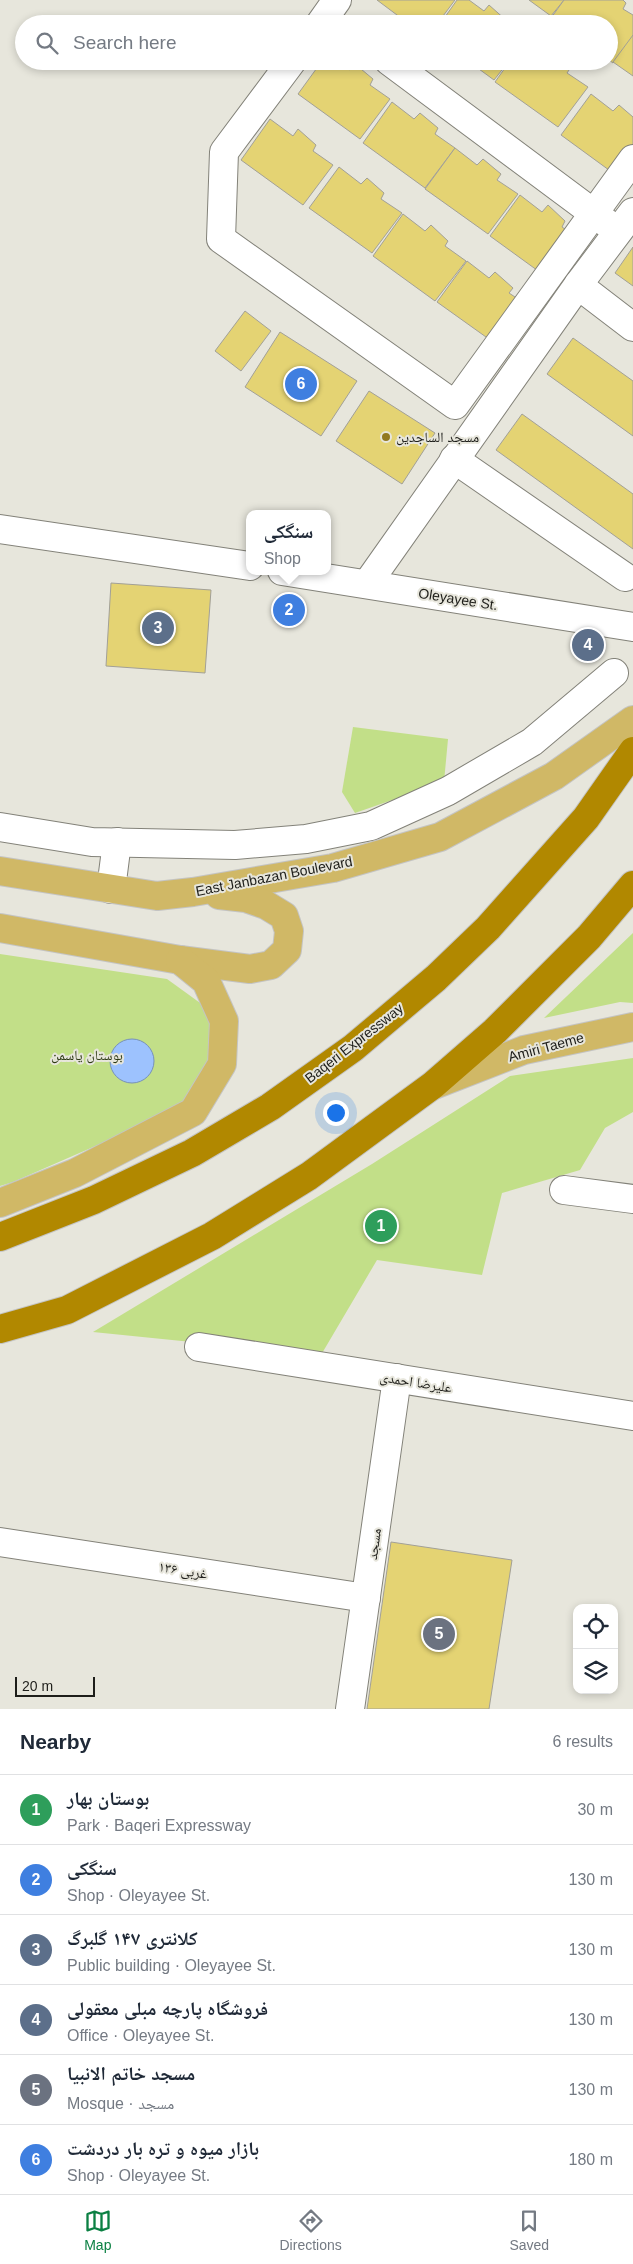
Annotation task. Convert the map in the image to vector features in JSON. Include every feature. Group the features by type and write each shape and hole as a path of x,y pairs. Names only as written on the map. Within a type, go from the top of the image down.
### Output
{"highway":[{"name":"Baqeri Expressway","path":"0,1237 94,1200 192,1154 270,1107 353,1048 436,978 488,928 586,818 633,750"},
{"path":"0,1329 67,1310 212,1236 309,1176 432,1085 495,1031 589,937 633,885"}],"main road":[{"name":"East Janbazan Boulevard","path":"0,871 157,896 193,892 333,868 440,838 554,776 633,720"},
{"path":"0,928 180,960 250,969 271,965 287,950 290,931 284,916 266,905 246,898 193,892"},
{"path":"0,1203 75,1173 193,1112 222,1064 224,1021 206,981 180,960"},
{"name":"Amiri Taeme","path":"432,1085 524,1050 633,1027"}],"street":[{"path":"285,70 224,152 221,239 454,405 633,159"},
{"path":"367,584 578,285 626,222 594,214 401,70"},
{"path":"578,285 633,327"},
{"path":"454,459 625,577"},
{"path":"0,529 246,565"},
{"name":"Oleyayee St.","path":"308,575 633,627"},
{"path":"0,827 92,842 235,845 306,839 371,826 448,792 532,742 614,673"},
{"path":"111,889 117,842"},
{"path":"564,1190 633,1199"},
{"name":"علیرضا احمدی","path":"199,1347 633,1416"},
{"name":"مسجد","path":"350,1709 397,1378"},
{"name":"۱۳۶ غربی","path":"0,1542 366,1598"}],"green space":[{"path":"353,727 448,739 444,782 355,813 342,792"},
{"path":"633,933 633,1003 620,1002 544,1018"},
{"name":"بوستان یاسمن","path":"0,954 167,979 214,1013 228,1049 178,1110 0,1186"},
{"path":"633,1058 633,1112 605,1128 580,1170 502,1193 482,1275 377,1260 321,1355 93,1332 372,1164 510,1076"}],"water":[{"path":"136,1039 148,1045 153,1052 153,1070 148,1077 141,1082 128,1083 120,1080 113,1073 110,1057 113,1049 120,1042"}],"building":[{"path":"377,0 455,0 444,15 397,15"},
{"path":"457,0 469,0 484,11 489,5 500,15 446,15"},
{"path":"529,0 564,0 552,15"},
{"path":"564,0 623,0 626,3 623,9 633,15 633,37 618,56 618,15 553,15"},
{"path":"633,35 633,76 618,66 618,55"},
{"path":"315,70 362,70 373,79 370,85 390,99 360,139 298,94"},
{"path":"480,70 502,70 494,80"},
{"path":"504,70 569,70 567,73 588,87 558,127 495,82"},
{"path":"591,94 613,111 619,105 633,117 633,168 624,181 561,135"},
{"path":"392,102 414,119 420,113 438,128 435,134 455,148 425,188 363,143"},
{"path":"270,119 293,136 298,129 316,145 313,151 333,165 303,205 241,160"},
{"path":"455,148 477,165 483,159 501,174 497,180 518,194 488,234 425,189"},
{"path":"339,167 361,184 367,178 384,193 381,199 402,213 372,253 309,208"},
{"path":"520,195 542,212 548,205 565,221 562,227 582,241 552,281 490,236"},
{"path":"403,214 425,231 431,225 448,241 445,246 466,261 435,301 373,256"},
{"path":"633,247 633,286 615,273"},
{"path":"467,261 489,278 495,272 513,288 509,293 530,307 500,347 437,302"},
{"path":"245,311 271,331 241,371 215,351"},
{"path":"280,332 357,381 321,436 245,387"},
{"path":"573,338 633,381 633,436 547,374"},
{"name":"مسجد الساجدین","path":"369,391 435,433 402,484 336,441"},
{"path":"522,414 633,494 633,549 496,450"},
{"path":"111,583 211,590 205,673 106,666"},
{"path":"391,1542 512,1560 489,1709 367,1709"}],"place":[{"name":"بازار میوه و تره بار دردشت","path":"301,384"},
{"name":"مسجد الساجدین","path":"386,437"},
{"name":"سنگکی","path":"289,610"},
{"name":"کلانتری ۱۴۷ گلبرگ","path":"158,628"},
{"name":"فروشگاه پارچه مبلی معقولی","path":"588,645"},
{"name":"بوستان بهار","path":"381,1226"},
{"name":"مسجد خاتم الانبیا","path":"439,1634"}]}
